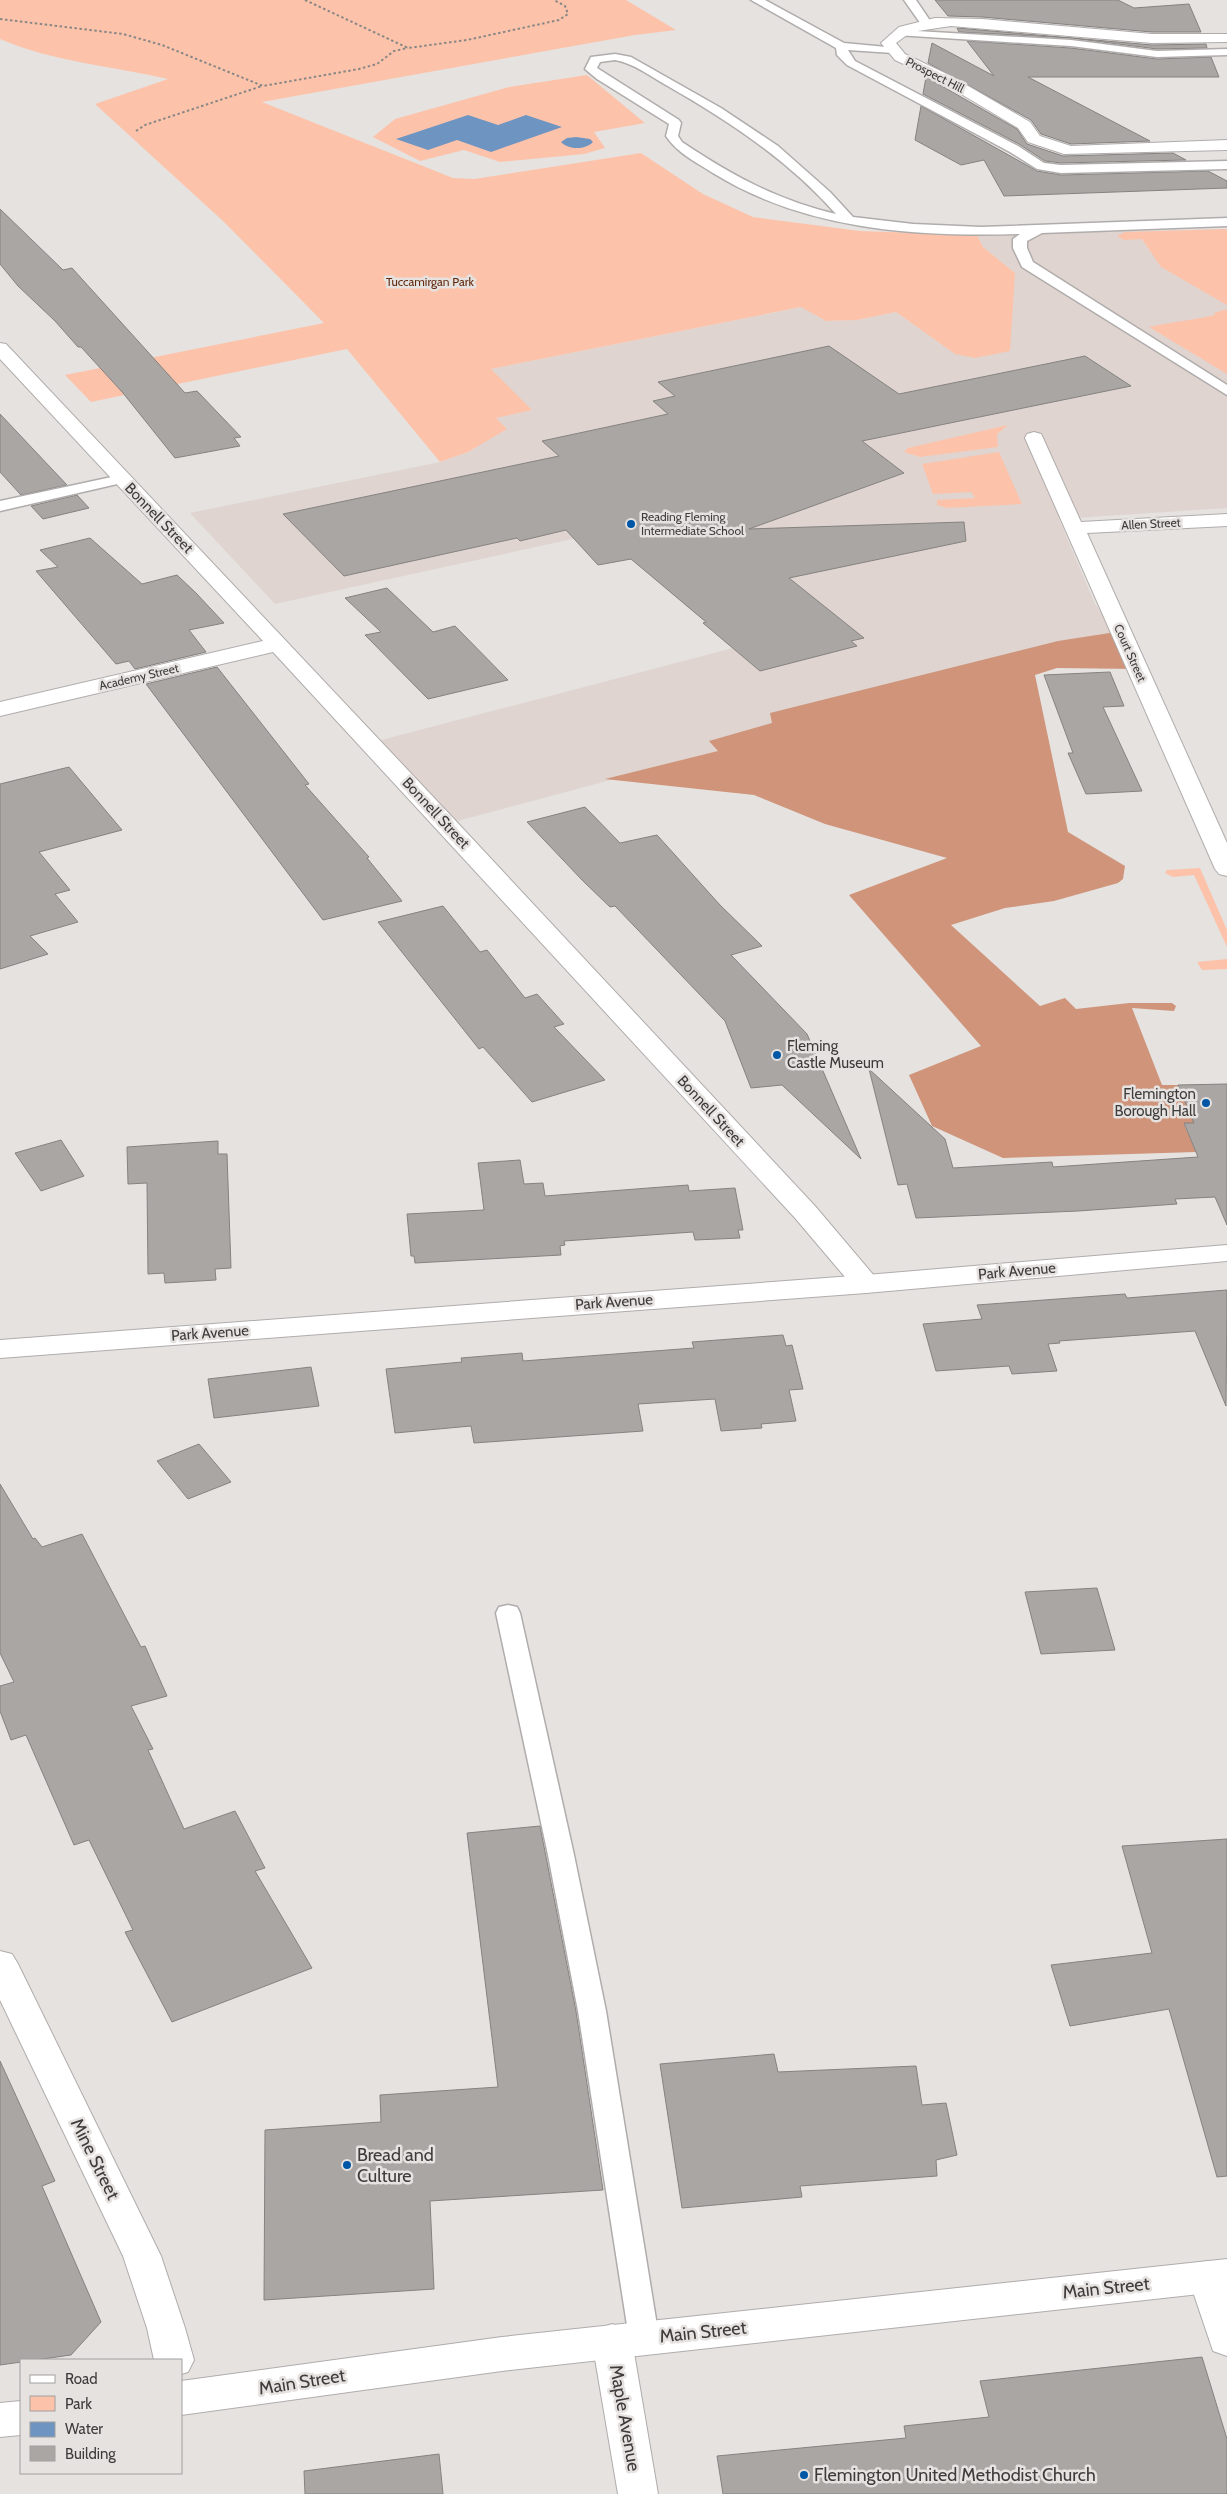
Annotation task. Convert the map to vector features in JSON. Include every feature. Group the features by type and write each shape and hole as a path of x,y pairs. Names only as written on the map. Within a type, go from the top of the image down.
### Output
{"street":[{"path":"900,33 904,29 938,23 981,24 1145,39 1200,40 1227,38"},
{"name":"Prospect Hill","path":"900,33 888,43 900,57 946,79 1024,125 1034,139 1058,148 1070,151 1227,145"},
{"name":"Bonnell Street","path":"0,348 120,479 166,523 798,1205 866,1284"},
{"name":"Court Street","path":"1034,438 1227,869"},
{"name":"Allen Street","path":"1074,528 1227,520"},
{"name":"Academy Street","path":"0,709 278,644"},
{"name":"Park Avenue","path":"0,1350 866,1284 1227,1253"},
{"name":"Mine Street","path":"0,1964 142,2256 166,2328 174,2359"},
{"path":"1217,2276 1227,2339"},
{"name":"Main Street","path":"182,2397 286,2386 396,2367 1217,2276"},
{"name":"Maple Avenue","path":"628,2340 638,2494"},
{"path":"0,2420 20,2418"}],"lane":[{"path":"757,0 841,46 893,50"},
{"path":"910,0 927,25"},
{"path":"900,33 1071,43 1157,54 1227,52"},
{"path":"841,46 843,55 851,63 1014,149 1041,166 1061,169 1227,165"},
{"path":"848,220 829,196 805,173 709,104 627,59 615,56 595,59 591,69 675,124 672,136 678,145 719,172 779,202 848,220 881,227 917,229 1038,230 1227,222"},
{"path":"1033,161 1058,148"},
{"path":"1038,230 1020,239 1020,248 1027,264 1227,391"},
{"path":"0,506 120,479"},
{"path":"508,1613 561,1856 592,2011 628,2340"}],"path":[{"path":"305,0 408,48"},
{"path":"136,131 145,125 263,86 377,64 394,51 467,40 559,20 568,14 565,6 554,0"},
{"path":"0,19 123,34 162,45 263,86"}],"shaded area":[{"name":"Reading Fleming Intermediate School","path":"1227,229 1227,508 1059,519 1095,604 1127,647 719,751 446,824 370,743 733,648 703,623 706,622 600,533 275,604 190,513 440,462 468,452 506,428 495,418 531,410 490,369 802,307 826,321 857,320 896,312 955,354 1015,273 983,247 977,235"},
{"path":"1116,632 1137,669 1057,668 1035,675 1068,832 1125,866 1123,879 1118,883 1054,901 1005,908 951,925 1040,1006 1065,998 1076,1009 1129,1003 1172,1003 1176,1006 1174,1011 1132,1008 1162,1085 1178,1085 1194,1123 1184,1124 1196,1152 1003,1158 932,1126 909,1075 981,1046 849,895 947,858 825,824 754,795 605,779 718,751 709,741 772,723 770,713 1058,641"}],"green space":[{"name":"Tuccamirgan Park","path":"0,0 626,0 676,30 635,35 262,102 453,178 474,179 641,153 703,194 753,217 860,231 977,235 983,247 1015,273 1010,351 975,358 955,354 896,312 857,320 826,321 801,307 491,369 532,410 496,418 507,429 468,452 440,462 347,349 91,402 65,375 324,323 223,221 95,104 168,79 41,53 0,39"},
{"path":"587,75 645,123 594,132 605,148 584,154 500,162 464,150 420,161 373,137 395,119 509,87"},
{"path":"1227,229 1227,305 1161,267 1142,239 1124,240 1117,236 1125,232"},
{"path":"1227,309 1227,374 1149,327 1215,315 1214,313"},
{"path":"1008,425 997,434 998,447 920,457 904,452 908,448"},
{"path":"999,452 1022,504 947,508 937,505 937,500 975,498 971,492 933,494 922,464"},
{"path":"1200,868 1227,930 1227,947 1194,875 1173,877 1165,873 1167,870"},
{"path":"1227,959 1227,969 1202,970 1197,962"}],"water":[{"path":"468,115 498,125 526,115 562,127 491,152 457,140 428,150 396,139"},
{"path":"567,138 590,139 593,142 581,148 573,148 561,142"}],"building":[{"path":"935,0 1118,0 1134,8 1189,4 1201,32 1152,32 982,17 948,16"},
{"path":"957,28 1152,45 1206,44 1207,48 1157,49 1071,38 959,32"},
{"path":"967,41 1071,48 1157,59 1211,57 1219,77 1028,77 1150,141 1071,144 1041,134 1031,120 928,63 932,43 994,76"},
{"path":"926,77 1017,129 1027,144 1063,156 1173,153 1186,160 1061,163 1045,161 1019,144 923,94"},
{"path":"921,106 1037,171 1061,175 1208,171 1227,181 1227,188 1004,196 984,160 961,165 915,140"},
{"path":"0,209 63,270 72,268 185,393 197,391 241,437 234,438 240,446 175,458 123,393 81,347 78,347 55,321 18,286 0,264"},
{"name":"Reading Fleming Intermediate School","path":"829,346 899,394 1085,356 1131,386 862,441 904,473 749,529 964,522 966,541 789,578 864,638 851,641 857,646 760,671 703,623 706,622 631,559 598,565 566,530 520,541 517,538 344,576 283,514 559,456 542,441 668,414 653,401 675,396 658,382"},
{"path":"0,414 67,485 21,495 0,472"},
{"path":"77,495 89,508 43,519 31,506"},
{"path":"90,538 142,584 177,575 196,593 224,623 189,630 206,652 135,669 129,661 116,664 36,571 58,567 40,550"},
{"path":"387,588 433,632 455,626 508,680 428,699 365,635 381,632 345,598"},
{"path":"217,667 309,784 305,785 369,857 367,858 402,901 323,920 146,684"},
{"path":"1110,672 1124,706 1103,707 1142,791 1086,794 1068,753 1073,753 1044,675"},
{"path":"69,767 122,830 39,852 70,890 55,894 78,922 30,936 48,954 0,969 0,784"},
{"path":"585,807 620,843 657,835 720,905 762,946 731,955 807,1034 861,1159 782,1085 751,1088 725,1021 615,906 610,907 527,822"},
{"path":"443,906 480,952 487,950 525,998 537,994 564,1024 554,1027 605,1080 532,1102 483,1047 479,1049 378,922"},
{"path":"869,1069 945,1139 953,1168 1052,1162 1053,1167 1198,1157 1184,1123 1194,1123 1178,1085 1227,1084 1227,1225 1215,1197 1175,1199 1177,1204 1078,1211 916,1218 907,1184 898,1185"},
{"path":"61,1140 84,1176 41,1191 15,1153"},
{"path":"218,1141 218,1154 227,1154 231,1268 215,1269 216,1280 165,1283 164,1273 148,1274 147,1183 128,1184 127,1147"},
{"path":"520,1160 524,1184 543,1183 545,1196 688,1185 689,1191 735,1188 743,1230 738,1230 740,1238 695,1240 693,1232 564,1241 565,1245 560,1246 561,1255 415,1263 414,1256 411,1256 407,1214 484,1210 478,1163"},
{"path":"1227,1290 1226,1406 1195,1331 1059,1341 1060,1343 1048,1344 1057,1371 1012,1374 1009,1366 936,1371 923,1324 982,1319 977,1305 1125,1294 1127,1298"},
{"path":"783,1335 786,1346 792,1345 803,1389 789,1390 796,1421 761,1424 762,1428 721,1431 715,1399 638,1404 643,1431 474,1443 471,1426 395,1433 386,1369 462,1362 461,1358 522,1353 523,1361 694,1348 692,1342"},
{"path":"311,1367 319,1406 214,1418 208,1379"},
{"path":"199,1444 231,1482 188,1499 157,1461"},
{"path":"0,1484 33,1539 35,1538 42,1547 82,1534 141,1647 145,1646 167,1696 131,1706 153,1749 148,1750 184,1829 235,1811 265,1868 255,1871 312,1968 172,2022 125,1932 133,1930 89,1840 74,1845 26,1735 11,1740 0,1711 0,1686 14,1682 0,1653"},
{"path":"1097,1588 1115,1650 1041,1654 1025,1592"},
{"path":"540,1826 576,2011 603,2190 430,2201 434,2289 264,2300 265,2130 381,2122 380,2095 498,2087 467,1833"},
{"path":"1227,1839 1227,2176 1217,2177 1169,2009 1070,2026 1051,1965 1152,1953 1122,1846"},
{"path":"774,2054 778,2072 916,2066 922,2105 946,2103 957,2155 936,2160 937,2176 800,2186 802,2197 682,2208 660,2064"},
{"path":"0,2061 55,2181 42,2186 101,2322 71,2355 43,2359 20,2359 20,2362 0,2365"},
{"path":"1202,2357 1227,2439 1227,2494 723,2494 717,2456 906,2438 904,2426 989,2417 980,2381"},
{"path":"439,2454 443,2494 305,2494 304,2471"}],"place":[{"name":"Reading Fleming Intermediate School","path":"631,524"},
{"name":"Fleming Castle Museum","path":"777,1055"},
{"name":"Flemington Borough Hall","path":"1206,1103"},
{"name":"Bread and Culture","path":"347,2165"},
{"name":"Flemington United Methodist Church","path":"804,2475"}]}
